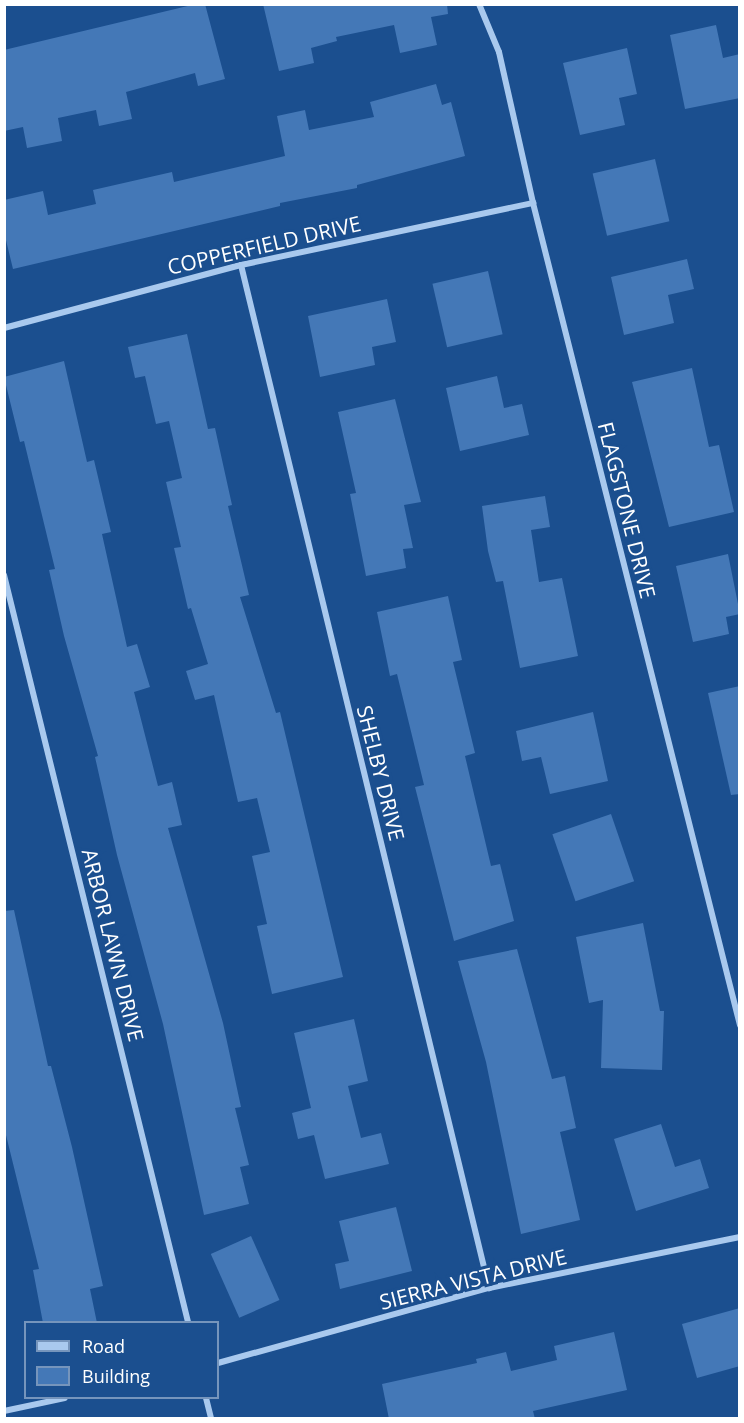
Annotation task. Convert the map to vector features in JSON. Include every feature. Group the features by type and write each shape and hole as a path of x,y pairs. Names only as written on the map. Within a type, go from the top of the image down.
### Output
{"street":[{"name":"FLAGSTONE DRIVE","path":"479,4 499,52 533,203 740,1025"},
{"name":"COPPERFIELD DRIVE","path":"4,328 241,265 533,203"},
{"name":"SHELBY DRIVE","path":"241,265 489,1288"},
{"name":"ARBOR LAWN DRIVE","path":"4,575 188,1321"},
{"name":"SIERRA VISTA DRIVE","path":"219,1363 489,1288 740,1237"},
{"path":"4,1411 60,1399"},
{"path":"206,1399 211,1419"}],"building":[{"path":"196,4 205,4 225,79 198,86 195,73 126,92 132,119 99,126 96,110 58,118 62,141 27,148 23,127 4,131 4,50"},
{"path":"263,4 447,4 448,14 431,17 437,45 400,53 394,25 336,37 337,41 311,48 314,63 279,71"},
{"path":"716,25 723,58 740,54 740,98 685,109 670,35"},
{"path":"627,48 637,94 619,98 625,125 580,135 563,63"},
{"path":"436,84 442,105 451,102 465,156 357,185 357,188 280,203 280,206 13,269 4,232 4,200 43,191 48,215 96,204 93,190 172,172 174,182 285,156 277,116 305,110 309,130 374,117 370,102"},
{"path":"655,159 669,221 607,236 593,173"},
{"path":"687,259 694,289 668,295 674,323 624,335 611,277"},
{"path":"488,271 503,334 447,347 432,284"},
{"path":"387,299 396,342 372,347 375,365 320,377 308,316"},
{"path":"187,334 208,429 215,428 232,505 228,506 249,595 240,597 276,713 280,712 343,977 272,994 257,926 267,924 252,856 270,852 257,798 238,802 214,695 195,700 186,671 208,664 191,608 188,609 174,548 181,547 166,482 182,478 169,421 156,424 145,376 135,378 128,347"},
{"path":"64,361 87,462 94,460 111,532 102,534 127,647 137,644 150,687 134,692 158,786 172,782 182,825 168,828 223,1023 241,1107 235,1108 249,1165 240,1167 249,1204 204,1215 163,1024 117,855 95,757 98,756 64,636 49,570 55,569 24,441 20,442 4,377"},
{"path":"692,368 709,447 719,445 734,512 669,527 632,382"},
{"path":"497,376 504,408 522,404 529,435 460,451 446,388"},
{"path":"395,399 421,502 404,505 413,548 403,549 406,568 366,576 350,494 356,493 338,412"},
{"path":"545,496 550,527 531,530 539,582 562,578 578,656 520,668 503,581 496,582 488,551 482,506"},
{"path":"728,554 740,614 726,617 729,634 693,642 676,566"},
{"path":"448,596 462,660 453,662 475,753 465,756 491,866 500,864 514,921 454,941 415,787 424,785 397,674 390,676 377,612"},
{"path":"740,686 740,794 731,795 708,693"},
{"path":"593,712 608,781 550,794 541,757 522,761 516,731"},
{"path":"611,814 634,881 575,901 552,834"},
{"path":"14,910 48,1066 51,1066 72,1147 103,1286 90,1289 97,1321 43,1321 33,1270 39,1269 4,1127 4,911"},
{"path":"643,923 660,1011 664,1011 662,1070 601,1068 603,1000 589,1003 576,937"},
{"path":"517,949 552,1079 565,1076 576,1128 560,1132 580,1220 521,1234 486,1062 458,961"},
{"path":"354,1019 368,1081 348,1086 361,1138 381,1133 389,1164 325,1179 314,1135 298,1139 292,1113 311,1108 294,1033"},
{"path":"661,1124 675,1167 700,1159 709,1188 636,1211 614,1139"},
{"path":"396,1207 412,1271 340,1289 335,1264 349,1261 339,1221"},
{"path":"251,1236 279,1300 239,1318 211,1254"},
{"path":"740,1308 740,1366 697,1378 682,1324"},
{"path":"614,1332 627,1390 533,1411 535,1419 389,1419 382,1384 477,1363 476,1359 506,1352 511,1371 557,1360 554,1346"}]}
